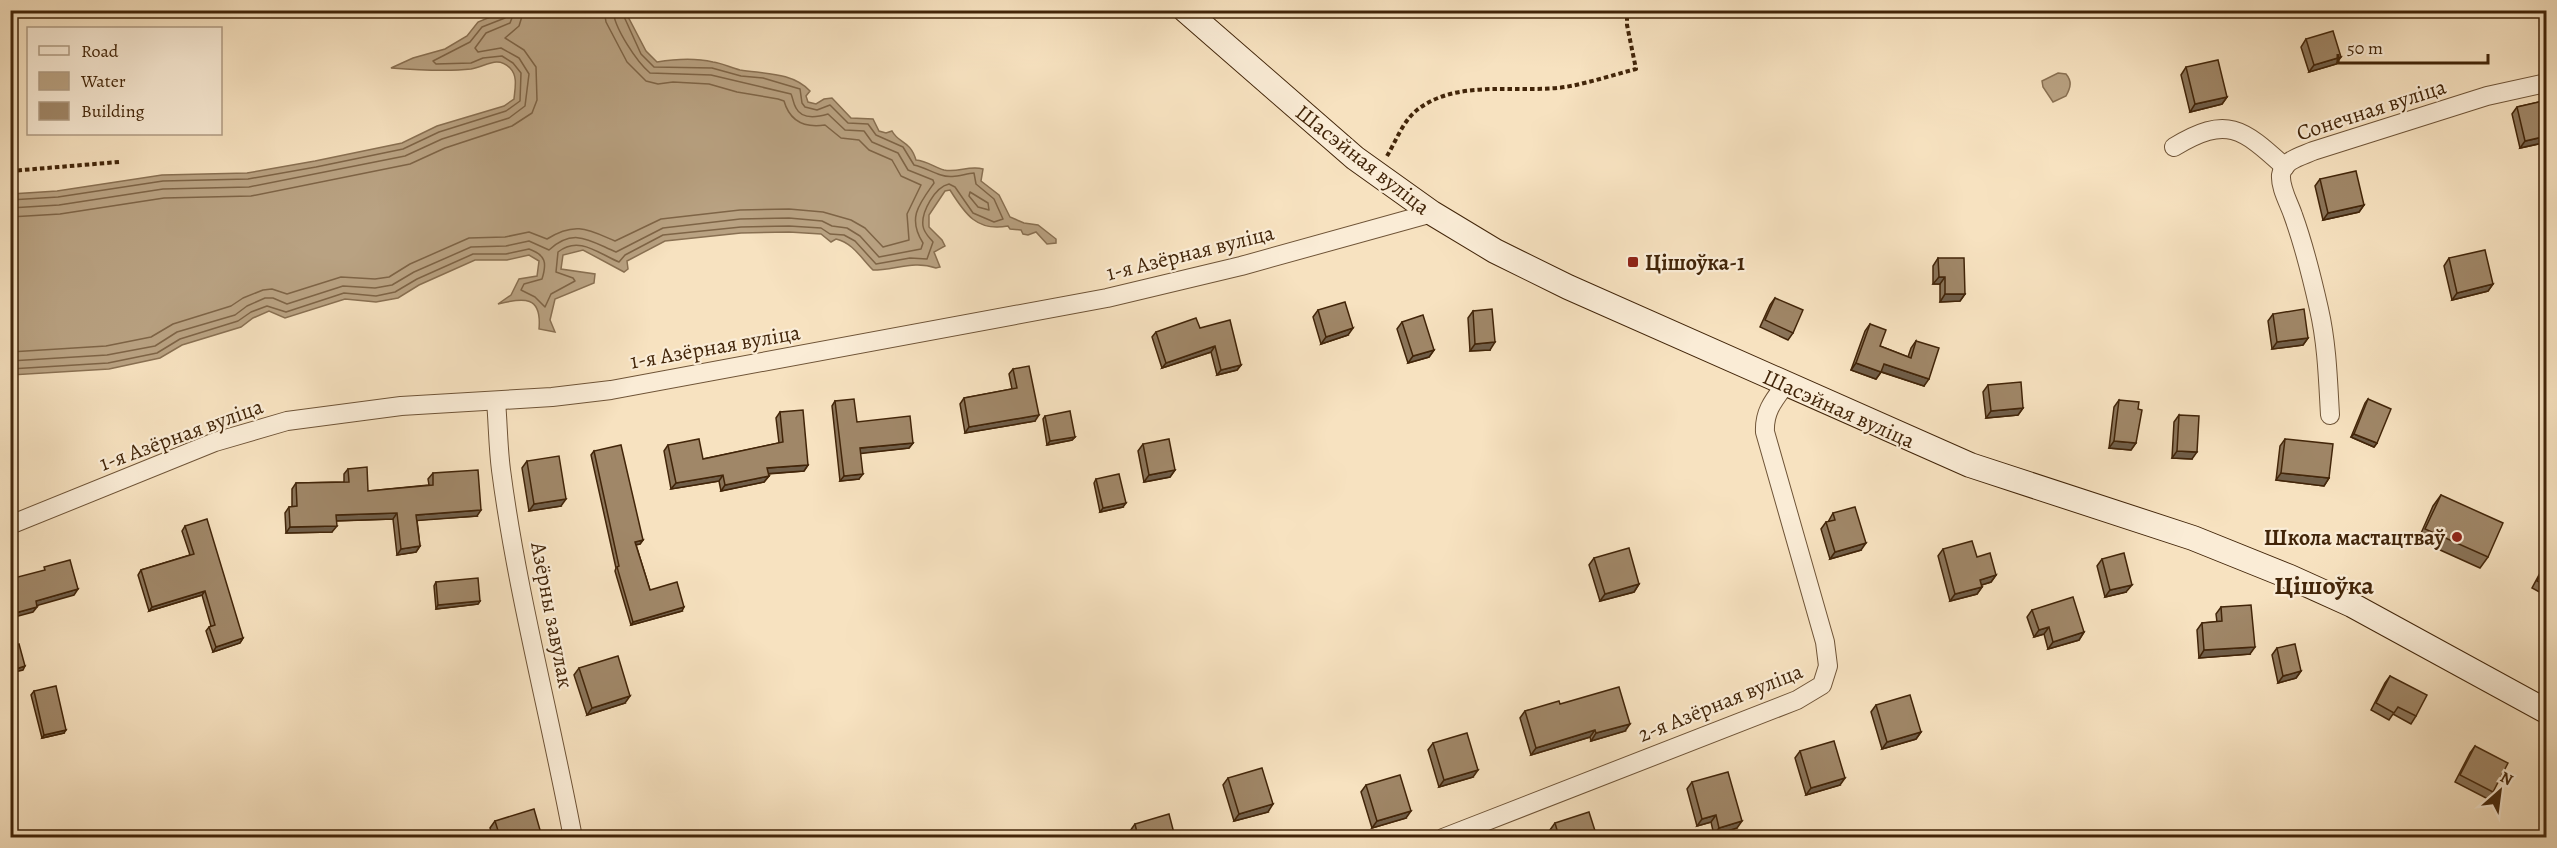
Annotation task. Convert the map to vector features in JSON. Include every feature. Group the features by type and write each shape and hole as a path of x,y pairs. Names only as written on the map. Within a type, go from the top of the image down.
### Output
{"main road":[{"name":"Шасэйная вуліца","path":"1185,10 1374,173 1432,213 1495,251 1568,287 1785,385 1970,465 2193,538 2290,577 2352,605 2547,711"}],"street":[{"name":"Сонечная вуліца","path":"2330,415 2326,348 2319,310 2294,216 2284,190 2282,175 2285,167 2294,159 2313,151 2487,96 2547,83"},
{"path":"2174,147 2192,137 2224,127 2234,129 2285,167"},
{"name":"1-я Азёрная вуліца","path":"10,525 245,432 287,421 401,406 496,401 611,390 1107,298 1241,266 1432,213"},
{"name":"2-я Азёрная вуліца","path":"1443,837 1797,700 1822,685 1828,666 1825,642 1765,432 1765,417 1772,402 1785,385"},
{"name":"Азёрны завулак","path":"496,401 505,493 528,622 573,837"}],"path":[{"path":"1374,173 1397,139 1405,122 1415,111 1450,93 1481,90 1530,91 1567,86 1636,69 1626,10"},
{"path":"10,171 119,162"}],"water":[{"path":"516,10 625,11 646,51 657,62 685,59 706,61 795,80 810,91 806,96 808,102 816,104 824,99 832,98 851,118 873,119 879,131 886,133 892,131 908,145 916,160 944,170 983,169 981,181 999,195 1010,217 1024,223 1038,225 1056,239 1056,243 1047,244 1036,232 1028,235 1023,234 1021,230 1010,229 1008,226 980,224 967,214 950,190 945,191 929,215 929,227 945,246 934,252 940,267 936,268 912,265 873,270 852,247 842,241 836,239 831,242 821,234 789,232 741,233 665,241 627,261 628,269 624,272 583,250 563,255 561,269 595,274 594,283 555,299 550,320 555,332 539,329 538,310 529,302 523,300 498,304 511,295 519,279 537,276 539,261 529,255 507,260 475,260 419,285 398,298 376,302 345,299 285,318 269,311 253,318 241,327 182,345 160,358 109,369 11,375 11,194 57,191 162,175 247,173 315,161 402,143 437,126 504,106 514,99 515,82 513,71 500,62 461,70 391,68 413,58 445,49 467,36 478,22"},
{"path":"2058,73 2066,74 2070,87 2066,96 2053,102 2043,87 2042,81"}],"building":[{"path":"2333,31 2341,57 2314,65 2306,39"},
{"path":"2218,60 2227,97 2195,104 2186,67"},
{"path":"2547,100 2547,136 2525,141 2517,107"},
{"path":"2356,171 2364,205 2328,213 2320,179"},
{"path":"2485,250 2493,284 2457,293 2449,258"},
{"path":"1938,258 1964,258 1965,294 1945,294 1945,277 1939,277"},
{"path":"1775,298 1803,310 1793,333 1765,320"},
{"path":"1345,302 1353,328 1326,337 1318,310"},
{"path":"1492,309 1495,342 1475,344 1473,311"},
{"path":"2304,309 2308,338 2277,342 2273,314"},
{"path":"1423,315 1434,350 1413,356 1402,322"},
{"path":"1196,318 1200,328 1230,320 1241,365 1221,370 1215,346 1166,363 1156,332"},
{"path":"1870,324 1886,330 1880,346 1911,358 1916,341 1939,348 1929,379 1884,364 1881,372 1856,363"},
{"path":"1029,366 1039,415 969,427 964,398 1017,388 1013,369"},
{"path":"2021,382 2023,408 1991,411 1988,385"},
{"path":"854,399 857,422 910,416 913,443 860,448 863,474 844,476 835,401"},
{"path":"2368,399 2391,409 2377,443 2354,434"},
{"path":"2119,400 2139,402 2138,409 2142,410 2136,443 2114,441"},
{"path":"803,410 808,465 767,468 769,476 725,485 723,475 676,483 668,445 699,439 703,459 783,442 780,412"},
{"path":"1070,411 1075,437 1050,441 1045,416"},
{"path":"2179,415 2199,416 2197,452 2177,451"},
{"path":"1169,439 1175,470 1149,475 1143,444"},
{"path":"2285,439 2333,444 2329,478 2281,473"},
{"path":"621,445 643,540 635,542 650,590 677,582 684,607 633,622 617,567 619,566 594,451"},
{"path":"559,456 566,499 534,504 527,461"},
{"path":"367,467 368,491 433,485 433,473 478,470 481,510 416,515 420,546 401,549 397,513 336,515 337,526 290,527 289,507 297,506 296,483 349,482 348,469"},
{"path":"1119,474 1126,503 1103,508 1096,479"},
{"name":"Школа мастацтваў","path":"2441,495 2503,523 2488,557 2425,529"},
{"path":"1855,507 1866,543 1835,552 1826,522 1835,520 1833,513"},
{"path":"207,519 243,638 216,647 209,627 215,625 205,591 152,607 141,570 194,554 185,526"},
{"path":"1972,541 1977,557 1990,553 1996,575 1980,580 1982,587 1955,594 1943,549"},
{"path":"1629,548 1639,584 1605,594 1594,558"},
{"path":"2124,553 2132,585 2110,590 2102,559"},
{"path":"70,560 78,589 36,601 37,607 15,613 16,618 10,619 10,579 45,570 44,567"},
{"path":"2547,563 2547,586 2537,581"},
{"path":"478,578 480,601 438,605 436,582"},
{"path":"2073,597 2084,632 2053,642 2049,627 2039,630 2032,610"},
{"path":"2251,605 2255,647 2204,650 2202,623 2222,621 2221,607"},
{"path":"19,644 25,666 10,671 10,647"},
{"path":"2295,644 2301,671 2283,676 2277,648"},
{"path":"618,656 630,696 592,708 579,668"},
{"path":"2390,676 2427,695 2416,716 2398,707 2394,713 2376,703"},
{"path":"56,686 66,730 44,735 34,691"},
{"path":"1619,687 1630,724 1596,733 1595,730 1536,748 1525,711 1559,701 1560,704"},
{"path":"1910,695 1921,732 1887,742 1876,705"},
{"path":"1467,733 1478,770 1444,780 1433,743"},
{"path":"1834,741 1845,778 1811,788 1800,751"},
{"path":"2475,746 2508,763 2493,792 2460,775"},
{"path":"1262,768 1273,804 1239,814 1228,778"},
{"path":"1728,772 1742,821 1719,828 1716,815 1702,819 1692,782"},
{"path":"1400,775 1411,811 1377,821 1366,785"},
{"path":"534,809 542,837 500,837 495,821"},
{"path":"1589,812 1597,837 1559,837 1555,823"},
{"path":"1169,814 1175,837 1138,837 1135,824"},
{"path":"2547,822 2547,837 2537,837"}],"place":[{"name":"Цішоўка-1","path":"1633,262"},
{"name":"Школа мастацтваў","path":"2457,537"}],"district":[{"name":"Цішоўка","path":"2324,585"}]}
